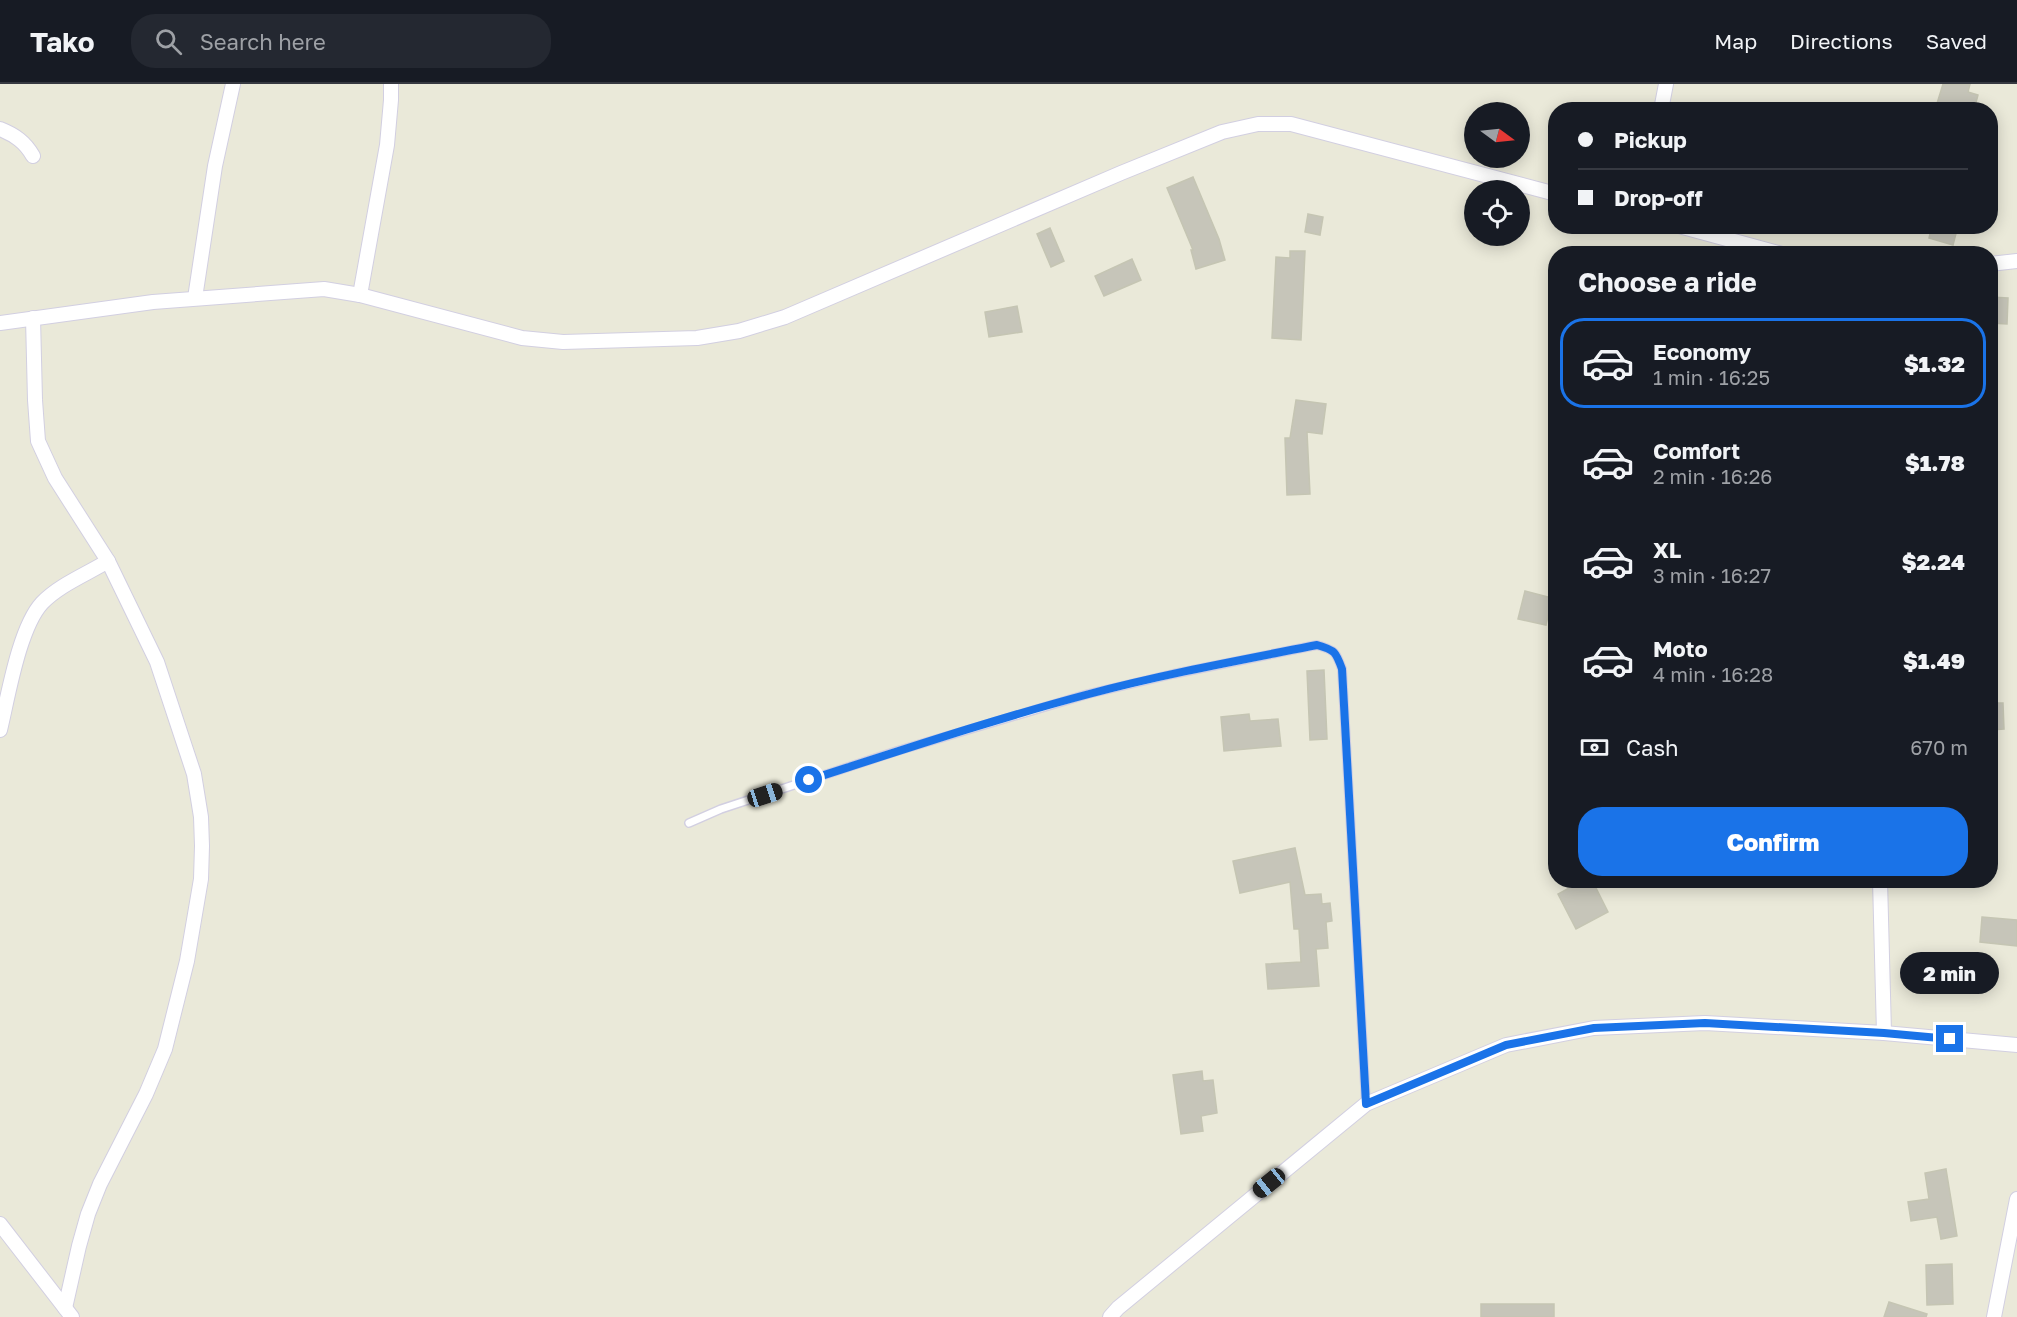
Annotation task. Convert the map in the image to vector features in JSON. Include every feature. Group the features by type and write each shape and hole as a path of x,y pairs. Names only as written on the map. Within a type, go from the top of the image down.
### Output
{"street":[{"path":"195,298 215,166 233,84"},
{"path":"360,295 387,145 391,84"},
{"path":"1663,102 1666,84"},
{"path":"0,323 195,298 324,289 360,295 522,338 563,342 697,338 739,331 786,317 1222,132 1258,124 1292,124 1548,192"},
{"path":"0,129 19,139 33,156"},
{"path":"1708,234 1753,246"},
{"path":"1998,263 2017,261"},
{"path":"33,318 38,441 55,478 108,561 157,662 194,774 201,817 201,879 187,961 165,1049 146,1094 100,1184 88,1214 79,1246 68,1313"},
{"path":"0,730 23,641 36,611 42,603 60,589 108,561"},
{"path":"1880,888 1884,1033"},
{"path":"1110,1317 1118,1308 1366,1104 1506,1045 1594,1028 1705,1023 1884,1033 2017,1046"},
{"path":"1994,1317 2017,1199"},
{"path":"0,1224 68,1313"}],"lane":[{"path":"689,823 721,809 897,751 1088,694 1317,645 1330,648 1337,654 1342,669 1366,1104"}],"building":[{"path":"1943,84 1970,84 1968,92 1978,95 1976,102 1937,102"},
{"path":"1193,177 1219,239 1225,260 1196,269 1191,250 1193,250 1167,188"},
{"path":"1308,214 1323,217 1320,235 1305,232"},
{"path":"1050,228 1064,261 1051,267 1037,234"},
{"path":"1930,234 1956,234 1953,245 1929,238"},
{"path":"1290,251 1305,251 1301,340 1272,338 1276,257 1290,258"},
{"path":"1132,259 1141,280 1104,296 1095,276"},
{"path":"1998,297 2008,298 2007,324 1998,323"},
{"path":"1017,306 1022,332 989,337 985,312"},
{"path":"1296,400 1326,404 1322,434 1307,432 1310,494 1287,495 1285,438 1290,438"},
{"path":"1525,591 1548,597 1546,625 1518,619"},
{"path":"1324,670 1327,739 1310,740 1307,671"},
{"path":"1998,703 2003,703 2004,729 1998,729"},
{"path":"1249,714 1250,721 1278,719 1281,746 1224,751 1221,717"},
{"path":"1295,848 1305,895 1321,894 1322,904 1330,903 1332,921 1326,922 1328,948 1316,949 1319,986 1268,989 1266,964 1301,962 1299,929 1294,929 1290,882 1240,893 1233,861"},
{"path":"1569,888 1596,888 1608,912 1576,929 1558,894"},
{"path":"1982,917 2017,920 2017,946 1980,942"},
{"path":"1202,1071 1203,1081 1213,1080 1217,1113 1201,1116 1203,1131 1181,1134 1173,1075"},
{"path":"1946,1169 1957,1236 1941,1239 1937,1217 1911,1221 1908,1202 1929,1199 1925,1173"},
{"path":"1952,1264 1953,1304 1927,1305 1926,1265"},
{"path":"1889,1302 1927,1314 1926,1317 1884,1317"},
{"path":"1481,1304 1554,1304 1554,1317 1481,1317"}],"route":[{"path":"809,780 1088,694 1317,645 1330,648 1337,654 1342,669 1366,1104 1506,1045 1594,1028 1705,1023 1950,1039"}]}
